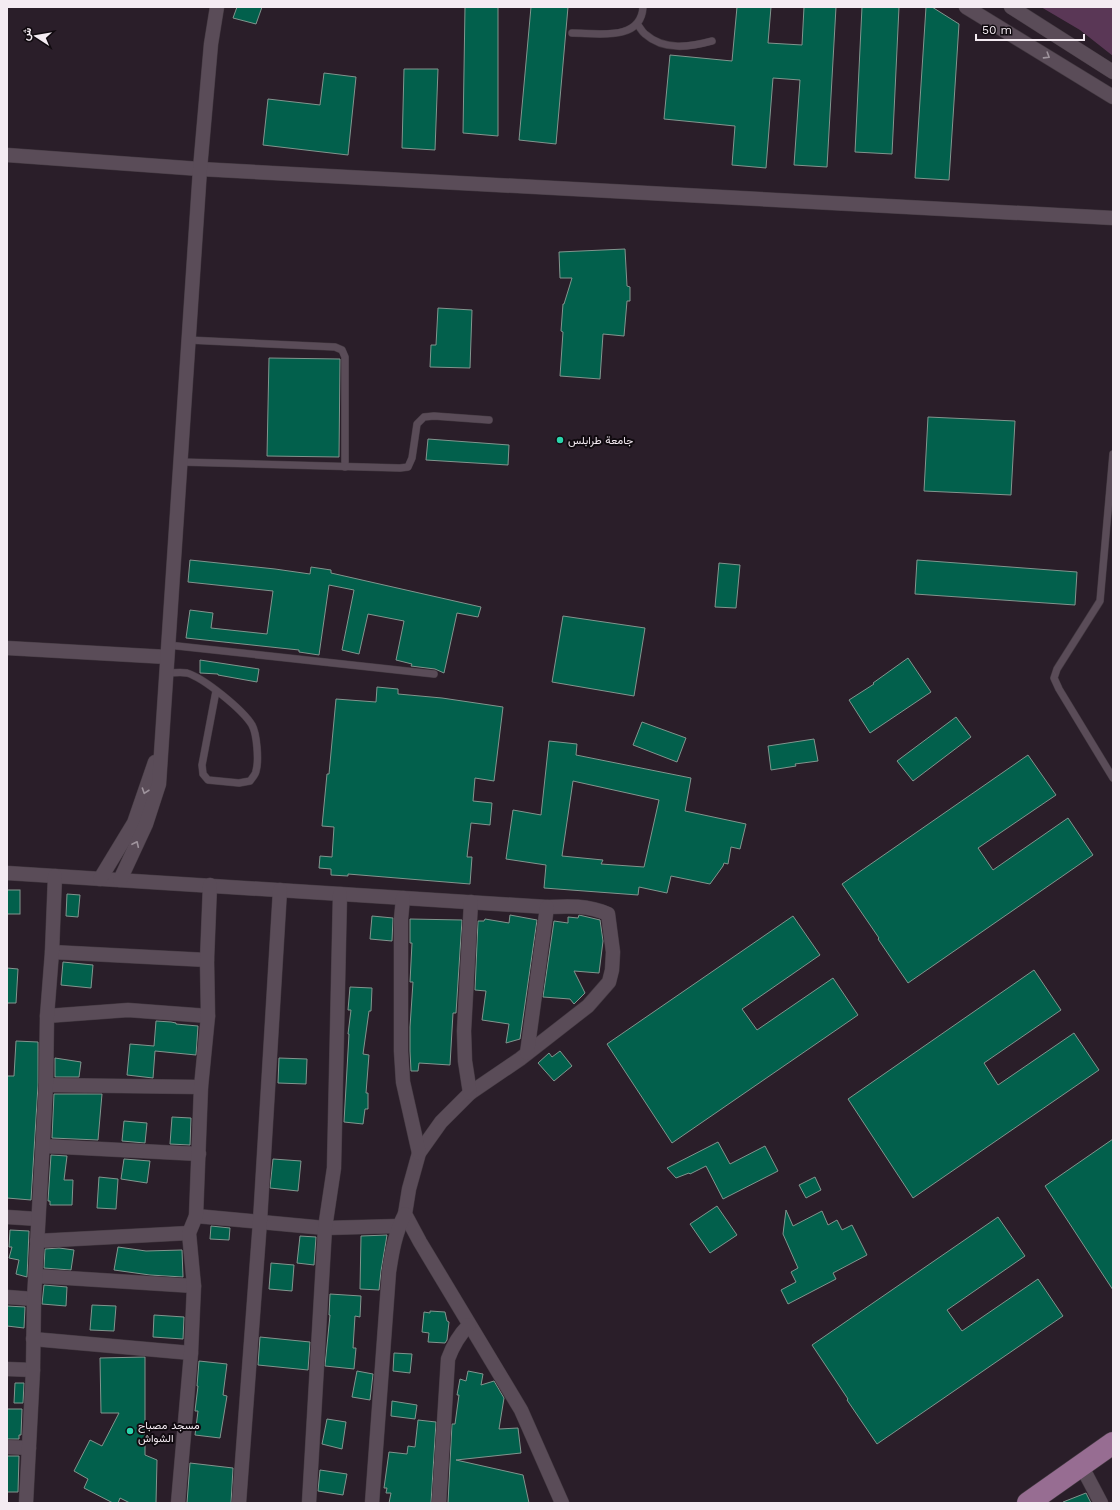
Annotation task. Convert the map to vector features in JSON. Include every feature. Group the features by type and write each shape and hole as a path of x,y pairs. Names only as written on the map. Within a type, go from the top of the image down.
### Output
{"main road":[{"path":"1034,1501 1081,1466 1111,1448"}],"street":[{"path":"120,880 146,824 158,784 200,169 211,44 217,7"},
{"path":"966,7 1113,97"},
{"path":"1011,7 1113,72"},
{"path":"7,155 200,169 1113,218"},
{"path":"7,648 167,651"},
{"path":"100,879 134,823 161,740"},
{"path":"7,872 547,907 576,906 599,909 608,914 613,952 612,970 608,982 588,1006 527,1053 470,1093 441,1122 420,1153 402,1220 392,1248 372,1503"},
{"path":"26,1503 33,1370 34,1298 46,1085 47,1016 52,952 55,876"},
{"path":"178,1503 194,1286 189,1233 196,1216 201,1087 208,1016 207,960 210,886"},
{"path":"238,1503 260,1221 280,890"},
{"path":"309,1503 325,1228 334,1168 340,894"},
{"path":"403,898 401,919 403,1082 420,1153"},
{"path":"470,1093 464,1061 464,1031 471,902"},
{"path":"527,1053 547,907"},
{"path":"52,952 207,960"},
{"path":"47,1016 128,1010 208,1016"},
{"path":"46,1085 201,1087"},
{"path":"43,1146 199,1154"},
{"path":"196,1216 325,1228 402,1220"},
{"path":"7,1217 38,1219"},
{"path":"402,1220 420,1242 521,1410 562,1503"},
{"path":"37,1241 189,1233"},
{"path":"36,1276 194,1286"},
{"path":"7,1297 34,1298"},
{"path":"439,1503 448,1359 460,1333 470,1325"},
{"path":"33,1339 190,1353"},
{"path":"7,1369 33,1370"},
{"path":"7,1446 29,1448"},
{"path":"1081,1466 1102,1503"}],"lane":[{"path":"572,33 616,34 629,31 638,24 643,7"},
{"path":"638,24 645,34 657,41 673,46 690,47 712,41"},
{"path":"188,340 335,347 342,350 345,357 345,467"},
{"path":"180,462 345,467 408,467 412,458 417,424 424,417 434,416 489,420"},
{"path":"1113,454 1100,601 1057,669 1054,678 1059,689 1113,778"},
{"path":"167,651 434,674"},
{"path":"166,673 186,673 193,676 216,691 230,701 252,724 256,735 256,771 250,781 239,783 208,780 203,774 202,765 216,691"}],"shaded area":[{"path":"1041,7 1113,7 1113,56 1080,30"}],"building":[{"path":"237,7 262,7 256,24 233,18"},
{"path":"465,7 498,7 498,136 463,133"},
{"path":"531,7 568,7 556,144 519,140"},
{"path":"737,7 771,7 768,43 802,45 804,7 836,7 827,167 794,165 800,80 773,78 766,168 732,165 735,126 664,119 670,55 732,61"},
{"path":"862,7 899,7 892,154 855,152"},
{"path":"926,7 932,7 959,24 949,180 915,178"},
{"path":"404,69 438,69 435,150 402,148"},
{"path":"324,73 356,77 348,155 263,145 268,99 320,105"},
{"path":"625,249 627,286 630,287 630,301 627,301 624,336 603,334 600,379 560,376 563,304 572,278 560,278 559,252"},
{"path":"438,308 472,310 470,368 430,367 431,345 436,345"},
{"path":"269,358 340,359 339,457 267,456"},
{"path":"928,417 1015,421 1011,495 924,491"},
{"path":"428,439 509,445 508,465 426,460"},
{"path":"190,560 310,574 311,567 331,570 331,573 481,607 478,617 457,613 444,673 435,669 411,666 412,664 396,660 404,621 368,614 359,654 342,650 354,590 329,585 319,655 299,652 299,650 186,638 190,610 213,613 211,628 267,634 273,591 188,582"},
{"path":"917,560 1077,572 1075,605 915,594"},
{"path":"719,563 740,565 736,608 715,607"},
{"path":"563,616 645,628 634,696 552,682"},
{"path":"908,658 931,692 870,733 849,700 874,684 873,683"},
{"path":"200,660 259,669 257,682 218,674 200,673"},
{"path":"377,687 398,689 398,694 442,698 503,707 494,781 475,778 473,801 492,803 490,825 471,823 467,857 472,857 470,884 348,874 348,876 331,875 331,869 319,868 320,856 332,857 334,827 322,826 327,774 329,774 336,699 376,702"},
{"path":"956,717 971,737 913,781 897,761"},
{"path":"642,722 686,738 677,762 633,745"},
{"path":"814,739 818,761 795,764 796,766 771,770 768,746"},
{"path":"549,741 577,744 576,755 691,778 685,811 746,824 740,849 731,847 728,864 724,863 710,884 671,876 667,893 639,887 638,895 544,888 546,865 506,859 513,810 541,815","holes":["573,781 659,800 644,867 601,864 603,860 562,856"]},
{"path":"1028,755 1056,795 978,848 993,870 1068,818 1093,855 908,983 842,884"},
{"path":"7,890 20,890 20,914 7,914"},
{"path":"67,894 80,895 78,917 66,916"},
{"path":"510,915 537,920 520,1039 506,1043 509,1024 482,1020 486,991 475,990 478,921 484,921 485,919 509,923"},
{"path":"579,915 600,920 603,941 599,973 574,971 585,993 574,1004 570,999 543,997 554,921 568,923 568,917 578,918"},
{"path":"372,916 393,918 392,941 370,939"},
{"path":"793,916 820,955 742,1009 757,1030 833,978 858,1015 672,1143 607,1044"},
{"path":"410,919 462,920 456,1013 453,1013 450,1065 419,1063 418,1071 411,1071 410,1027 413,982 410,982 412,943 410,943"},
{"path":"63,962 93,965 91,988 61,985"},
{"path":"7,968 18,969 16,1003 7,1003"},
{"path":"1034,970 1061,1010 984,1063 998,1085 1074,1033 1099,1070 913,1198 848,1099"},
{"path":"350,987 372,988 371,1011 369,1011 363,1054 369,1055 366,1093 368,1093 368,1109 365,1109 363,1124 344,1122 348,1034 351,1010 348,1010"},
{"path":"156,1021 198,1026 196,1055 155,1051 153,1078 127,1075 130,1044 154,1046"},
{"path":"16,1041 38,1042 38,1085 31,1200 7,1198 7,1076 14,1076"},
{"path":"560,1051 572,1066 554,1081 538,1063 549,1053 552,1057"},
{"path":"55,1058 81,1062 79,1077 55,1077"},
{"path":"279,1058 307,1059 306,1084 278,1083"},
{"path":"54,1094 102,1094 98,1140 52,1138"},
{"path":"172,1117 191,1118 190,1145 170,1144"},
{"path":"124,1121 147,1123 145,1143 122,1141"},
{"path":"1113,1139 1113,1290 1045,1186"},
{"path":"718,1142 730,1164 765,1146 778,1171 723,1199 706,1166 690,1174 689,1173 676,1178 667,1168"},
{"path":"51,1155 67,1156 64,1180 73,1180 72,1205 50,1205 50,1201 48,1201"},
{"path":"124,1159 150,1161 147,1183 121,1179"},
{"path":"273,1159 301,1161 298,1191 270,1188"},
{"path":"99,1177 118,1179 116,1209 97,1208"},
{"path":"815,1177 821,1190 806,1198 799,1185"},
{"path":"717,1206 737,1235 710,1253 690,1224"},
{"path":"786,1210 793,1226 822,1211 828,1225 837,1220 842,1230 852,1225 867,1255 833,1273 836,1279 788,1304 781,1290 796,1282 791,1272 798,1268 783,1234"},
{"path":"998,1217 1025,1256 947,1310 962,1331 1038,1279 1063,1316 877,1444 812,1345"},
{"path":"211,1226 230,1228 229,1240 210,1239"},
{"path":"10,1230 29,1231 27,1277 16,1274 19,1260 9,1258 12,1247 9,1247"},
{"path":"387,1235 379,1290 360,1289 361,1236"},
{"path":"300,1236 316,1237 314,1265 297,1263"},
{"path":"118,1247 146,1251 182,1250 183,1277 150,1275 114,1270"},
{"path":"59,1248 74,1250 71,1270 44,1268 45,1249"},
{"path":"271,1263 294,1265 292,1291 269,1289"},
{"path":"44,1285 67,1287 66,1306 42,1304"},
{"path":"330,1294 361,1296 360,1317 355,1316 353,1348 356,1348 354,1369 325,1366 330,1315"},
{"path":"92,1305 116,1306 114,1331 90,1330"},
{"path":"7,1306 25,1307 24,1328 7,1326"},
{"path":"430,1311 445,1312 447,1321 449,1322 447,1340 445,1343 428,1342 429,1333 422,1332 424,1312 430,1313"},
{"path":"154,1315 184,1317 183,1339 153,1337"},
{"path":"260,1337 310,1342 308,1370 258,1365"},
{"path":"394,1353 412,1354 410,1373 393,1371"},
{"path":"145,1357 145,1455 157,1460 156,1503 130,1503 120,1498 118,1503 113,1503 84,1488 88,1479 74,1471 90,1440 102,1446 119,1413 101,1413 100,1358"},
{"path":"199,1361 227,1364 223,1395 227,1396 220,1438 195,1435 198,1411 195,1411"},
{"path":"357,1371 373,1374 370,1400 352,1397"},
{"path":"468,1371 483,1374 481,1385 494,1381 504,1398 499,1429 518,1428 521,1453 456,1460 523,1475 529,1503 448,1503 452,1424 455,1424 459,1395 457,1395 460,1379 466,1381"},
{"path":"15,1383 24,1383 23,1403 14,1403"},
{"path":"392,1401 417,1405 415,1419 391,1416"},
{"path":"7,1409 22,1409 21,1435 19,1435 19,1439 7,1439"},
{"path":"327,1419 346,1422 342,1449 322,1444"},
{"path":"418,1420 436,1422 431,1503 389,1503 391,1493 386,1493 387,1488 384,1488 389,1452 407,1454 408,1446 415,1447"},
{"path":"7,1456 19,1456 18,1492 7,1492"},
{"path":"190,1463 233,1468 231,1503 187,1503"},
{"path":"320,1470 347,1474 343,1495 318,1491"},
{"path":"1086,1493 1091,1503 1063,1503 1063,1502"}],"place":[{"name":"جامعة طرابلس","path":"560,440"},
{"name":"مسجد مصباح الشواش","path":"130,1431"}]}
